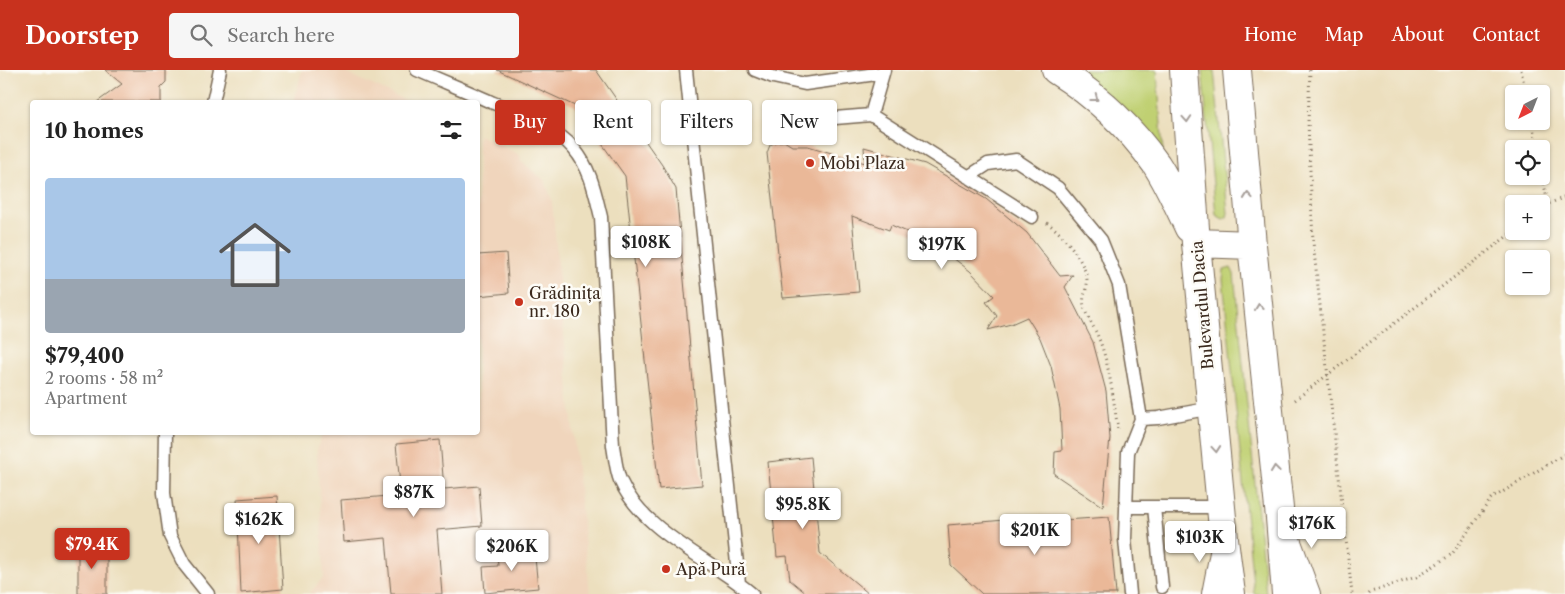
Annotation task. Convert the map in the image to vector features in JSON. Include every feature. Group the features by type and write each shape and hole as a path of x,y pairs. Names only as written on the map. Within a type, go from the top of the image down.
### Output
{"main road":[{"path":"1056,70 1104,106 1130,132 1156,164 1174,196 1196,243 1252,245"},
{"name":"Bulevardul Dacia","path":"1184,70 1196,243 1224,539 1231,594"},
{"path":"1238,70 1252,245 1286,594"}],"street":[{"path":"1280,518 1308,594"},
{"name":"Bulevardul Dacia","path":"1214,594 1224,539"}],"lane":[{"path":"213,100 220,70"},
{"path":"417,70 524,116 561,136 574,149 584,164 593,183 601,217 614,446 620,479 632,501 651,521 676,542 740,583 752,594"},
{"path":"686,70 740,583"},
{"path":"755,70 774,77 805,84 883,71 870,115"},
{"path":"837,118 870,115 1032,217"},
{"path":"968,177 988,164 1016,160 1058,188 1101,240 1119,285 1141,419 1128,452 1125,539 1130,594"},
{"path":"1141,419 1158,418 1212,408"},
{"path":"165,435 164,493 170,536 184,564 208,594"},
{"path":"1154,507 1162,587"},
{"path":"1126,508 1221,507"}],"path":[{"path":"1310,70 1308,122 1313,242 1352,594"},
{"path":"1521,70 1524,85"},
{"path":"1550,203 1565,197"},
{"path":"1032,217 1049,223 1069,245 1086,270 1087,285 1083,299 1084,308 1097,334 1107,367 1118,432 1128,452"},
{"path":"1294,400 1505,237"},
{"path":"1369,594 1416,577 1452,554 1491,500 1565,454"}],"shaded area":[{"path":"302,70 340,70 405,100 294,100"},
{"path":"480,136 495,143 495,145 520,155 521,161 545,181 552,201 590,594 309,594 324,577 317,451 321,435 480,435"}],"green space":[{"path":"1077,70 1157,70 1163,152"},
{"path":"1202,70 1214,70 1228,213 1227,217 1223,219 1216,215"},
{"path":"1231,268 1234,274 1266,594 1254,594 1223,279 1224,270"}],"building":[{"path":"105,70 166,70 166,82 161,87 161,100 100,100 122,84"},
{"path":"497,70 596,70 617,100 575,100 575,106"},
{"path":"603,145 648,145 676,189 702,485 659,489 625,176"},
{"path":"770,145 808,146 865,163 864,147 925,164 986,199 1027,233 1060,276 1073,275 1065,287 1093,342 1106,391 1110,438 1103,507 1054,474 1055,452 1062,451 1060,409 1051,366 1040,338 1027,317 1011,324 988,330 997,316 986,302 994,296 970,271 935,244 891,225 889,230 852,216 859,292 783,298 767,153"},
{"path":"506,253 509,293 480,296 480,255"},
{"path":"440,440 444,489 479,486 482,526 437,530 442,594 391,594 386,538 344,542 341,500 401,495 396,444"},
{"path":"811,457 820,553 869,594 807,594 790,580 787,556 777,557 768,462"},
{"path":"277,496 283,589 241,593 237,499"},
{"path":"1050,516 1051,521 1109,517 1116,594 982,594 951,565 948,525"},
{"path":"78,547 107,547 107,594 78,594"},
{"path":"534,548 538,588 485,593 483,567 498,566 497,552"}],"place":[{"name":"Mobi Plaza","path":"810,163"},
{"name":"Grădinița nr. 180","path":"519,302"},
{"name":"Apă Pură","path":"666,569"}]}
